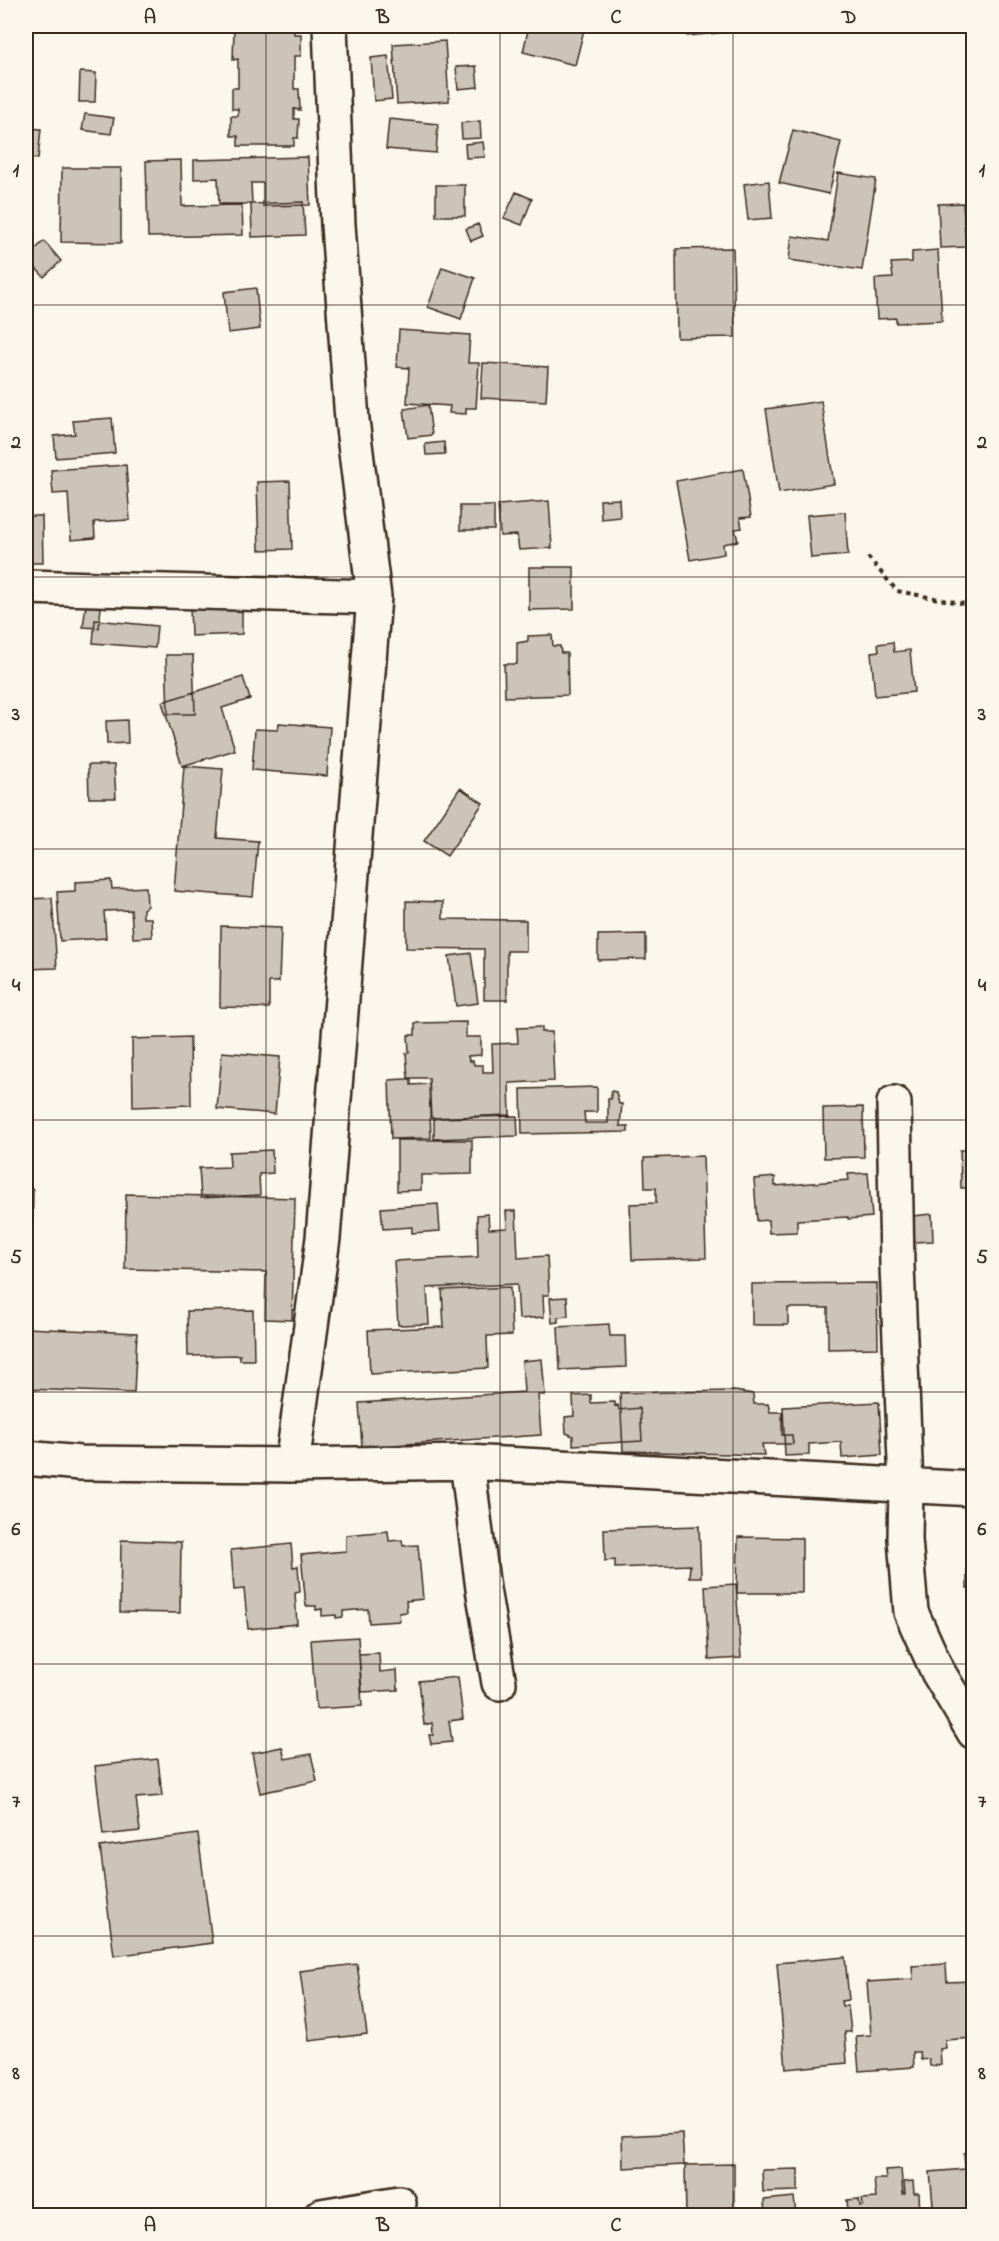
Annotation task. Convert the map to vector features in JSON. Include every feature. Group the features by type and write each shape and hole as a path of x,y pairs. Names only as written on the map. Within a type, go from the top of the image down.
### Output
{"street":[{"path":"292,1465 323,1238 374,597 352,420 338,225 330,26"},
{"path":"26,587 374,597"},
{"path":"894,1103 897,1266 906,1486 905,1539 911,1612 938,1672 974,1732"},
{"path":"26,1458 80,1463 292,1465 467,1462 974,1489"},
{"path":"467,1462 483,1589 499,1683"},
{"path":"321,2216 399,2203"}],"path":[{"path":"868,557 897,591 974,604"}],"building":[{"path":"238,26 294,26 294,34 301,34 301,56 294,56 294,89 299,89 300,110 294,109 294,119 299,119 298,138 294,138 294,146 238,146 238,136 231,136 231,116 238,116 238,109 232,109 232,88 238,88 238,59 233,60 234,29"},
{"path":"529,26 585,26 575,65 523,52"},
{"path":"686,26 739,26 740,31 687,36"},
{"path":"445,41 449,101 397,104 393,44"},
{"path":"388,56 392,99 374,101 371,58"},
{"path":"476,66 478,87 458,89 456,67"},
{"path":"80,72 96,73 95,102 79,102"},
{"path":"974,86 974,128 969,128 968,87"},
{"path":"85,114 114,118 111,134 82,130"},
{"path":"389,119 438,124 436,153 386,149"},
{"path":"480,121 481,138 462,139 461,123"},
{"path":"26,128 41,129 38,159 26,158"},
{"path":"793,130 841,142 829,194 779,183"},
{"path":"483,142 485,157 466,158 465,144"},
{"path":"308,157 310,205 263,206 263,183 251,183 252,204 219,204 218,178 194,179 194,160"},
{"path":"181,160 182,206 242,205 243,235 148,237 146,161"},
{"path":"62,168 121,168 121,243 61,242"},
{"path":"838,173 876,179 862,270 789,260 792,236 828,241"},
{"path":"769,181 772,218 748,220 744,184"},
{"path":"436,185 465,185 465,216 436,216"},
{"path":"516,192 532,199 522,225 504,218"},
{"path":"303,202 305,235 252,237 251,204"},
{"path":"963,203 966,247 940,248 938,204"},
{"path":"478,224 483,236 471,241 466,229"},
{"path":"44,241 61,261 44,277 26,258"},
{"path":"733,248 735,337 677,338 676,249"},
{"path":"938,250 942,321 896,323 896,318 877,319 875,279 893,278 891,263 912,262 912,252"},
{"path":"442,267 475,278 461,319 428,307"},
{"path":"256,288 260,329 228,333 224,292"},
{"path":"399,330 470,335 468,363 479,363 476,408 466,408 466,414 449,413 450,406 407,403 409,368 397,367"},
{"path":"483,363 548,367 546,401 481,398"},
{"path":"821,401 834,484 779,493 766,409"},
{"path":"428,405 432,435 408,438 404,409"},
{"path":"112,418 115,453 56,458 54,436 75,434 73,421"},
{"path":"444,442 445,454 426,455 425,444"},
{"path":"126,465 130,520 94,522 95,538 71,540 68,493 53,494 51,470"},
{"path":"743,469 751,517 740,518 742,528 735,529 738,541 723,544 724,554 690,560 676,481"},
{"path":"290,481 292,549 259,550 257,482"},
{"path":"619,499 620,517 601,519 600,500"},
{"path":"549,501 552,548 519,550 517,535 500,536 498,505"},
{"path":"460,506 494,506 494,530 460,530"},
{"path":"845,512 848,555 811,558 807,515"},
{"path":"26,516 42,516 43,563 26,563"},
{"path":"529,567 574,567 574,609 529,610"},
{"path":"242,604 242,634 191,636 190,605"},
{"path":"86,605 101,607 99,628 83,627"},
{"path":"95,620 157,626 155,648 93,643"},
{"path":"552,635 553,646 560,646 561,653 567,653 568,695 505,697 504,664 517,664 517,643 528,641 528,636"},
{"path":"893,642 894,652 910,650 914,692 875,696 871,652 879,651 878,644"},
{"path":"166,655 193,655 195,714 168,714"},
{"path":"243,677 250,699 222,708 235,750 182,766 162,702"},
{"path":"127,720 128,743 107,744 106,721"},
{"path":"279,723 330,727 327,776 252,770 255,729 278,730"},
{"path":"88,765 114,765 116,798 89,798"},
{"path":"184,766 223,769 217,838 258,841 253,897 174,891"},
{"path":"460,788 483,803 447,856 424,841"},
{"path":"111,880 112,889 146,887 147,906 143,909 143,918 151,918 152,937 133,938 131,910 104,911 106,938 60,941 57,892 75,891 75,882"},
{"path":"52,898 57,968 26,969 26,899"},
{"path":"406,901 443,902 443,919 526,920 526,951 507,951 507,1000 484,1000 484,949 406,948"},
{"path":"221,926 281,928 279,982 269,982 269,1008 220,1007"},
{"path":"646,934 646,959 598,960 598,935"},
{"path":"471,953 478,1003 456,1006 449,956"},
{"path":"466,1022 466,1037 481,1037 481,1055 468,1056 469,1061 473,1061 474,1065 483,1065 483,1072 493,1072 492,1044 518,1043 517,1028 542,1027 542,1032 552,1032 554,1081 509,1083 510,1115 431,1118 429,1078 408,1078 406,1053 409,1052 408,1035 415,1035 415,1023"},
{"path":"190,1037 191,1105 133,1107 132,1039"},
{"path":"222,1052 280,1057 275,1114 217,1109"},
{"path":"411,1079 411,1085 429,1084 431,1138 391,1139 389,1080"},
{"path":"597,1087 597,1112 584,1112 585,1123 608,1123 608,1099 611,1099 611,1091 616,1092 619,1104 622,1104 620,1126 628,1126 628,1132 522,1134 521,1089"},
{"path":"863,1107 864,1157 824,1158 823,1108"},
{"path":"517,1116 518,1136 434,1139 434,1118"},
{"path":"397,1140 472,1140 472,1174 421,1175 421,1190 397,1191"},
{"path":"272,1150 273,1173 259,1174 260,1195 201,1198 199,1168 230,1167 229,1152"},
{"path":"960,1150 974,1150 974,1188 961,1188"},
{"path":"703,1156 706,1258 632,1260 630,1204 656,1203 656,1188 645,1188 644,1158"},
{"path":"868,1173 872,1217 797,1220 797,1232 769,1233 768,1220 757,1221 754,1179 775,1177 775,1186 849,1180 848,1174"},
{"path":"26,1189 33,1189 32,1243 26,1243"},
{"path":"126,1194 295,1198 292,1320 265,1319 266,1272 125,1269"},
{"path":"438,1204 440,1231 412,1233 412,1227 383,1229 381,1208"},
{"path":"506,1211 516,1211 518,1258 547,1256 549,1295 543,1295 544,1317 519,1319 517,1284 427,1288 429,1324 398,1325 394,1261 478,1257 477,1215 488,1214 489,1229 507,1228"},
{"path":"932,1214 933,1241 914,1242 913,1216"},
{"path":"877,1283 878,1348 828,1349 828,1308 788,1308 788,1325 752,1325 752,1284"},
{"path":"510,1287 512,1335 487,1336 488,1368 370,1374 368,1330 444,1327 442,1290"},
{"path":"567,1297 568,1316 558,1317 558,1322 552,1323 550,1298"},
{"path":"253,1310 254,1360 240,1360 240,1355 188,1356 187,1311"},
{"path":"609,1324 610,1336 625,1336 626,1367 560,1370 558,1327"},
{"path":"26,1328 137,1333 134,1393 26,1389"},
{"path":"542,1359 545,1395 538,1395 541,1435 362,1447 359,1403 524,1392 522,1361"},
{"path":"734,1391 753,1394 754,1404 768,1404 770,1412 782,1412 782,1435 792,1435 793,1444 762,1444 764,1455 623,1451 620,1393"},
{"path":"591,1395 591,1403 615,1402 619,1410 640,1408 642,1441 573,1445 573,1436 566,1433 565,1417 574,1416 573,1396"},
{"path":"879,1402 882,1455 842,1458 841,1442 809,1444 809,1455 785,1456 783,1407"},
{"path":"699,1526 701,1577 689,1577 690,1565 615,1568 615,1560 605,1561 604,1529"},
{"path":"388,1531 389,1541 402,1540 403,1546 418,1545 423,1599 406,1601 407,1612 399,1613 400,1621 369,1623 368,1609 343,1611 343,1617 322,1616 322,1609 316,1610 316,1606 306,1606 301,1555 346,1551 346,1535"},
{"path":"969,1533 974,1533 974,1560 970,1560"},
{"path":"738,1537 802,1538 802,1593 737,1593"},
{"path":"121,1540 181,1542 180,1613 120,1612"},
{"path":"291,1544 293,1567 298,1566 300,1592 295,1593 297,1624 248,1629 244,1589 234,1590 231,1550"},
{"path":"967,1563 974,1564 974,1588 967,1588"},
{"path":"736,1584 741,1658 709,1660 705,1586"},
{"path":"358,1637 362,1706 316,1709 311,1640"},
{"path":"379,1653 380,1672 397,1670 398,1690 362,1692 359,1654"},
{"path":"458,1677 463,1719 449,1721 452,1742 431,1744 429,1735 433,1735 432,1723 424,1725 419,1681"},
{"path":"282,1747 285,1759 311,1754 317,1781 260,1793 252,1753"},
{"path":"158,1759 162,1796 136,1798 140,1831 103,1835 95,1766"},
{"path":"198,1834 212,1943 114,1956 100,1847"},
{"path":"845,1957 849,2000 841,2001 842,2006 848,2006 851,2032 845,2032 847,2063 786,2069 777,1963"},
{"path":"357,1964 367,2034 309,2041 300,1971"},
{"path":"946,1964 947,1982 972,1981 974,2038 945,2040 946,2048 940,2049 941,2065 930,2066 929,2059 921,2060 920,2052 913,2052 914,2067 859,2071 856,2036 871,2035 867,1982 913,1979 912,1966"},
{"path":"682,2133 684,2165 623,2168 622,2136"},
{"path":"974,2152 974,2216 934,2216 930,2172 965,2169 964,2153"},
{"path":"734,2164 734,2216 686,2216 685,2165"},
{"path":"798,2169 798,2191 763,2192 762,2170"},
{"path":"901,2169 903,2194 905,2194 904,2182 913,2181 914,2193 919,2193 920,2216 843,2216 843,2211 848,2211 847,2200 859,2199 860,2206 863,2205 862,2199 876,2198 874,2179 886,2179 885,2170"},
{"path":"794,2197 796,2216 765,2216 764,2200"},
{"path":"831,2211 831,2216 799,2216 799,2213"}]}
